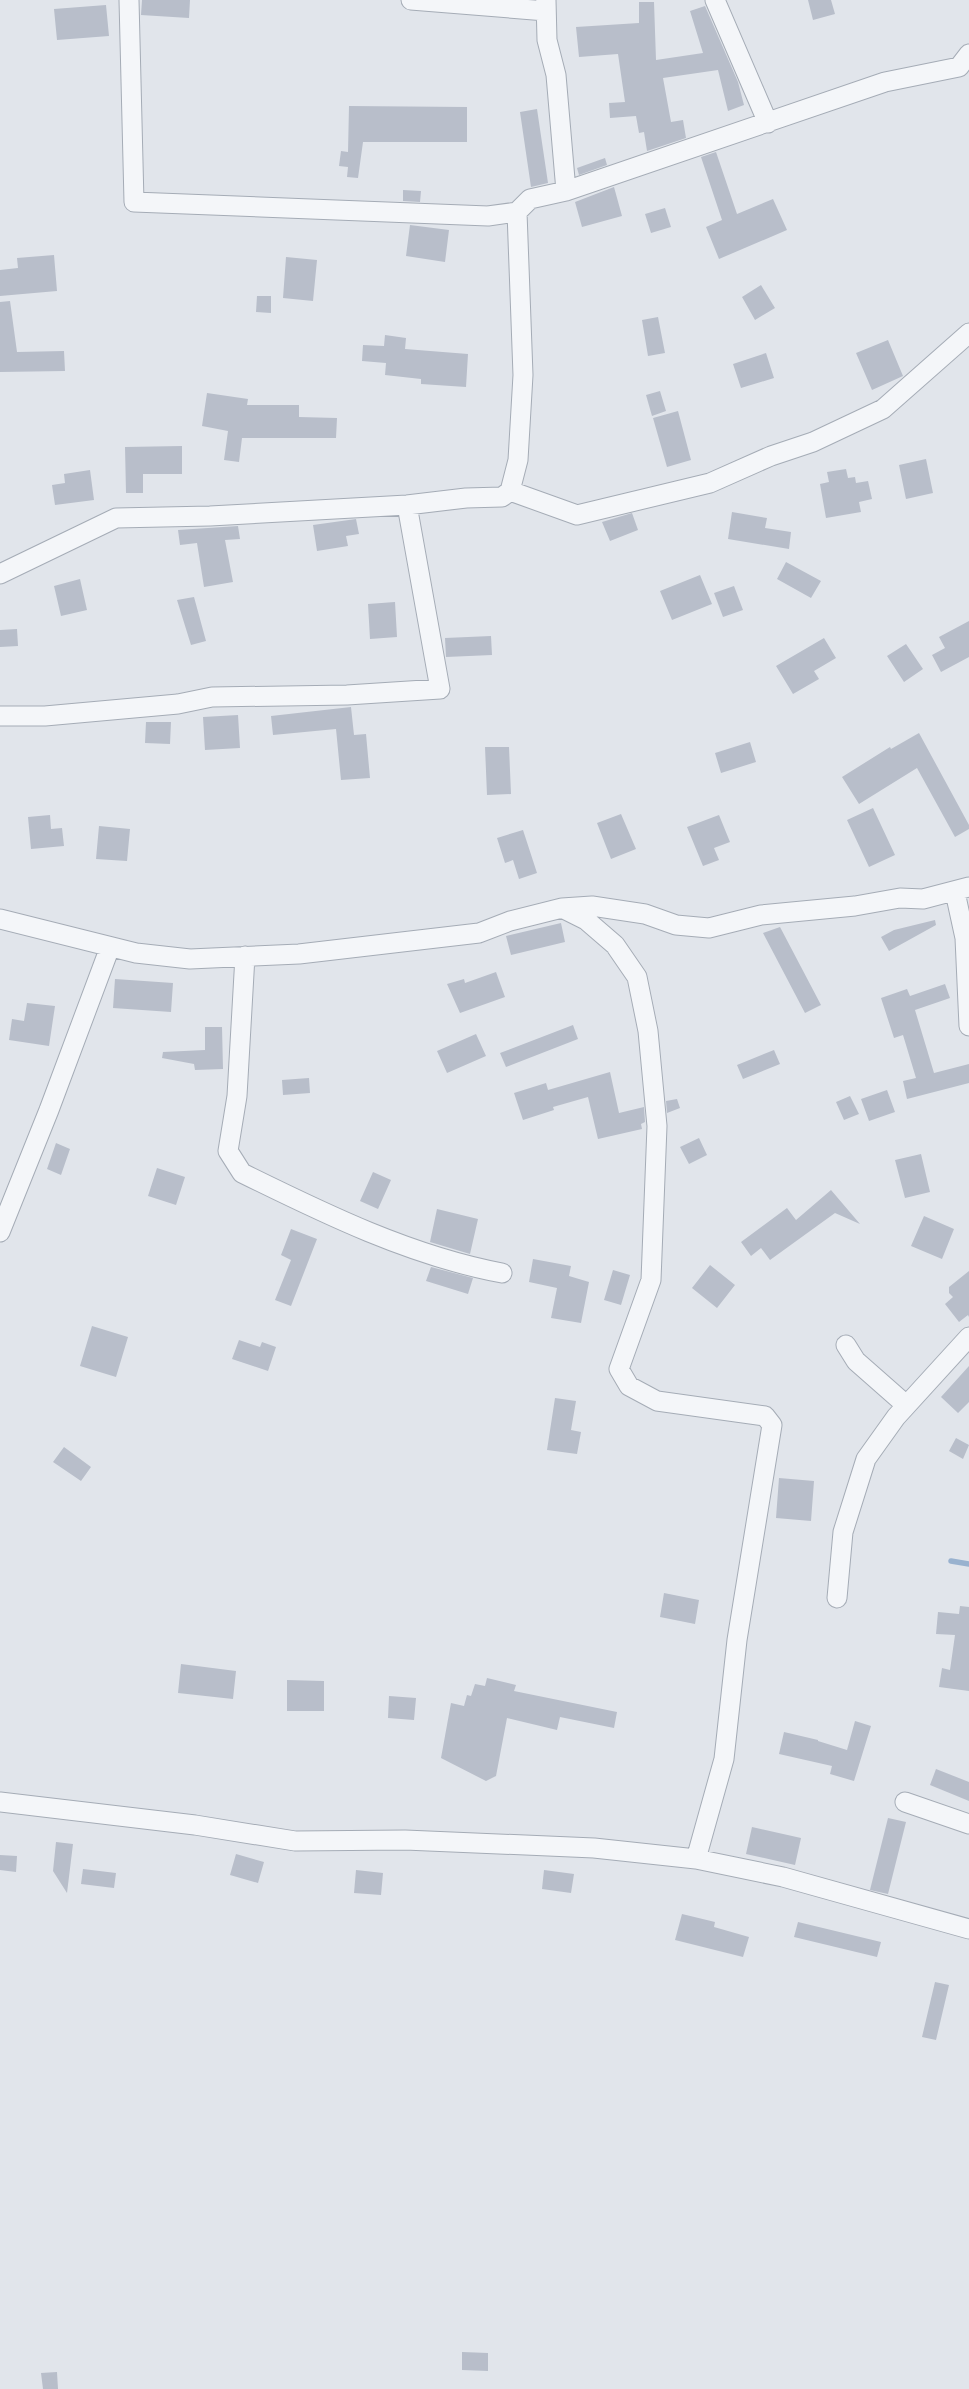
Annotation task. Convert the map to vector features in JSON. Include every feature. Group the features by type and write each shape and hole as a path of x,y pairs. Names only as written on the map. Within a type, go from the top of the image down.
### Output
{"street":[{"path":"129,0 134,202 433,215 488,216 517,212 530,200 566,191 885,82 959,67 969,54"},
{"path":"411,0 546,6 547,40 556,75 566,191"},
{"path":"715,0 768,123"},
{"path":"0,574 116,518 210,516 407,505 466,498 502,497 510,491 518,460 523,375 517,212"},
{"path":"510,491 577,516 710,483 771,456 813,442 883,409 969,333"},
{"path":"0,716 45,716 178,704 212,698 347,695 440,689 407,505"},
{"path":"0,919 136,953 190,959 299,954 479,934 510,921 562,908 592,906 621,909 645,914 676,925 709,928 761,916 846,907 900,898 923,900 962,889 969,1026"},
{"path":"562,908 586,920 615,945 638,977 648,1031 657,1126 651,1280 619,1370 629,1386 656,1401 765,1416 772,1425 737,1640 724,1759 696,1860"},
{"path":"0,1232 49,1110 110,947"},
{"path":"245,956 237,1096 228,1151 242,1173 392,1242 477,1268 502,1273"},
{"path":"837,1598 843,1532 866,1459 906,1405 969,1337"},
{"path":"846,1345 856,1361 906,1405"},
{"path":"0,1802 195,1825 295,1841 395,1840 594,1848 696,1860 783,1877 969,1930"},
{"path":"905,1802 969,1824"}],"building":[{"path":"142,0 190,0 189,18 141,15"},
{"path":"808,0 831,0 835,14 813,20"},
{"path":"639,2 654,2 656,60 703,53 690,11 705,6 738,82 744,105 728,111 718,70 663,78 671,122 683,120 686,138 647,151 644,132 639,133 636,116 610,118 609,103 625,102 618,54 579,57 576,27 639,23"},
{"path":"106,5 109,36 57,40 54,9"},
{"path":"349,106 467,107 467,142 363,142 358,178 347,177 348,167 339,166 341,151 348,152"},
{"path":"537,109 548,183 531,187 520,112"},
{"path":"716,152 737,214 773,199 787,230 719,259 706,227 722,220 701,157"},
{"path":"605,158 607,165 579,175 577,168"},
{"path":"614,187 622,216 582,227 575,202"},
{"path":"403,190 421,191 420,202 403,201"},
{"path":"665,208 671,227 651,233 645,214"},
{"path":"410,225 449,230 445,262 406,256"},
{"path":"54,255 57,291 0,296 0,270 18,268 17,258"},
{"path":"286,257 317,260 313,301 283,298"},
{"path":"761,285 775,308 755,320 742,297"},
{"path":"257,296 271,296 271,313 256,312"},
{"path":"10,301 17,352 64,351 65,371 0,372 0,302"},
{"path":"658,317 665,353 648,356 642,320"},
{"path":"385,335 406,338 405,349 468,354 466,387 421,384 421,379 385,375 386,363 362,361 363,345 384,346"},
{"path":"888,340 903,376 872,390 856,353"},
{"path":"766,353 774,378 741,388 733,364"},
{"path":"660,391 666,411 652,416 646,395"},
{"path":"207,393 248,399 247,405 299,405 299,417 337,418 336,438 242,438 239,462 224,460 228,431 202,426"},
{"path":"678,411 691,460 667,467 653,418"},
{"path":"182,446 182,474 143,474 143,493 126,493 125,447"},
{"path":"926,459 933,493 906,499 899,465"},
{"path":"846,469 848,478 855,477 856,483 868,481 872,499 859,502 861,512 826,518 820,484 829,482 827,472"},
{"path":"90,470 94,500 55,505 52,485 65,483 64,474"},
{"path":"732,512 767,518 765,528 791,532 789,549 728,539"},
{"path":"632,513 638,530 610,541 602,522"},
{"path":"356,519 359,534 346,536 348,546 317,551 313,525"},
{"path":"238,526 240,539 225,540 233,582 204,587 197,543 180,545 178,530"},
{"path":"786,562 821,581 811,598 777,579"},
{"path":"700,575 712,604 672,620 660,591"},
{"path":"80,579 87,610 61,616 54,586"},
{"path":"734,586 743,610 723,617 714,593"},
{"path":"194,597 206,641 191,645 177,600"},
{"path":"395,602 397,637 370,639 368,604"},
{"path":"969,621 969,657 941,672 932,655 945,648 939,637"},
{"path":"17,629 18,646 0,647 0,630"},
{"path":"491,636 492,655 446,657 445,638"},
{"path":"824,638 836,658 814,671 819,679 793,694 776,666"},
{"path":"906,644 923,669 904,682 887,656"},
{"path":"351,707 354,735 366,734 370,778 341,780 336,729 273,735 271,716"},
{"path":"238,715 240,748 205,750 203,717"},
{"path":"146,722 171,722 170,744 145,743"},
{"path":"919,733 969,825 969,829 955,837 917,768 859,804 842,777 890,747 891,749"},
{"path":"750,742 756,762 721,773 715,753"},
{"path":"485,747 509,747 511,794 487,795"},
{"path":"873,808 895,855 869,867 847,820"},
{"path":"621,814 636,849 611,859 597,823"},
{"path":"50,815 51,829 62,828 64,846 31,849 28,817"},
{"path":"719,815 730,842 714,848 719,860 703,866 687,827"},
{"path":"99,826 130,829 127,861 96,859"},
{"path":"523,830 537,873 519,879 513,860 505,863 497,838"},
{"path":"935,920 936,925 889,951 881,937 894,930"},
{"path":"561,923 565,942 511,955 506,936"},
{"path":"780,927 821,1005 805,1013 763,933"},
{"path":"496,972 505,997 460,1013 447,984 464,979 465,983"},
{"path":"115,979 173,983 171,1012 113,1008"},
{"path":"945,984 950,998 915,1010 934,1073 969,1064 969,1083 907,1099 903,1081 916,1078 903,1035 894,1038 881,998 907,989 910,996"},
{"path":"27,1003 55,1006 49,1046 9,1040 12,1019 24,1021"},
{"path":"573,1025 578,1039 506,1067 500,1053"},
{"path":"205,1027 222,1027 223,1069 195,1070 194,1064 162,1058 163,1052 205,1050"},
{"path":"476,1034 486,1056 447,1073 437,1051"},
{"path":"774,1050 780,1064 743,1079 737,1065"},
{"path":"610,1072 619,1113 644,1107 645,1122 641,1124 642,1129 598,1139 588,1097 553,1107 554,1110 523,1120 514,1093 546,1083 548,1090"},
{"path":"309,1078 310,1093 283,1095 282,1080"},
{"path":"887,1090 895,1112 869,1121 861,1099"},
{"path":"850,1096 859,1114 844,1120 836,1102"},
{"path":"677,1099 680,1108 667,1113 666,1101"},
{"path":"699,1138 707,1155 689,1164 680,1147"},
{"path":"56,1143 70,1149 61,1175 47,1169"},
{"path":"921,1154 930,1192 905,1198 895,1160"},
{"path":"157,1168 185,1177 176,1205 148,1196"},
{"path":"373,1172 391,1180 378,1209 360,1201"},
{"path":"831,1190 860,1224 835,1213 770,1260 761,1248 751,1256 741,1242 787,1208 796,1220"},
{"path":"437,1209 478,1219 470,1254 430,1242"},
{"path":"924,1216 954,1229 942,1259 911,1246"},
{"path":"291,1229 317,1239 291,1306 275,1300 291,1260 281,1255"},
{"path":"533,1259 571,1266 569,1276 589,1282 581,1323 551,1318 557,1288 529,1282"},
{"path":"710,1265 735,1285 717,1308 692,1288"},
{"path":"431,1267 473,1278 468,1294 426,1281"},
{"path":"613,1270 630,1275 621,1305 604,1300"},
{"path":"969,1271 969,1317 968,1315 959,1322 945,1304 953,1297 949,1293 949,1287"},
{"path":"92,1326 128,1337 116,1377 80,1366"},
{"path":"239,1340 260,1347 262,1342 276,1347 268,1371 232,1359"},
{"path":"969,1366 969,1402 958,1413 941,1397"},
{"path":"555,1398 576,1401 571,1430 581,1432 577,1454 547,1450"},
{"path":"956,1438 969,1445 963,1459 949,1451"},
{"path":"64,1447 91,1467 81,1481 53,1462"},
{"path":"779,1478 814,1481 811,1521 776,1518"},
{"path":"664,1593 699,1600 695,1624 660,1617"},
{"path":"960,1606 969,1607 969,1691 939,1687 942,1668 950,1670 955,1635 936,1634 938,1612 959,1614"},
{"path":"181,1664 236,1671 233,1699 178,1693"},
{"path":"487,1678 516,1685 514,1691 617,1712 614,1728 560,1717 557,1730 507,1718 496,1776 486,1781 441,1758 451,1703 464,1706 467,1695 471,1696 475,1684 485,1686"},
{"path":"287,1680 324,1681 324,1711 287,1711"},
{"path":"389,1696 416,1698 414,1720 388,1718"},
{"path":"855,1721 871,1726 854,1781 830,1774 832,1766 779,1754 784,1732 818,1740 847,1750"},
{"path":"936,1769 969,1782 969,1801 930,1785"},
{"path":"888,1818 906,1822 888,1894 870,1890"},
{"path":"752,1827 801,1838 795,1865 746,1854"},
{"path":"56,1842 73,1844 67,1893 53,1871"},
{"path":"236,1854 264,1862 258,1883 230,1875"},
{"path":"0,1855 17,1856 16,1872 0,1870"},
{"path":"83,1869 116,1873 114,1888 81,1884"},
{"path":"356,1870 383,1873 381,1895 354,1893"},
{"path":"544,1870 574,1874 571,1893 542,1889"},
{"path":"682,1914 715,1922 714,1927 749,1937 743,1957 675,1940"},
{"path":"798,1922 881,1942 877,1957 794,1937"},
{"path":"935,1982 949,1985 936,2040 922,2037"},
{"path":"462,2352 488,2353 488,2371 462,2370"},
{"path":"57,2372 58,2389 43,2389 41,2373"}],"waterway":[{"path":"951,1561 969,1564"}]}
